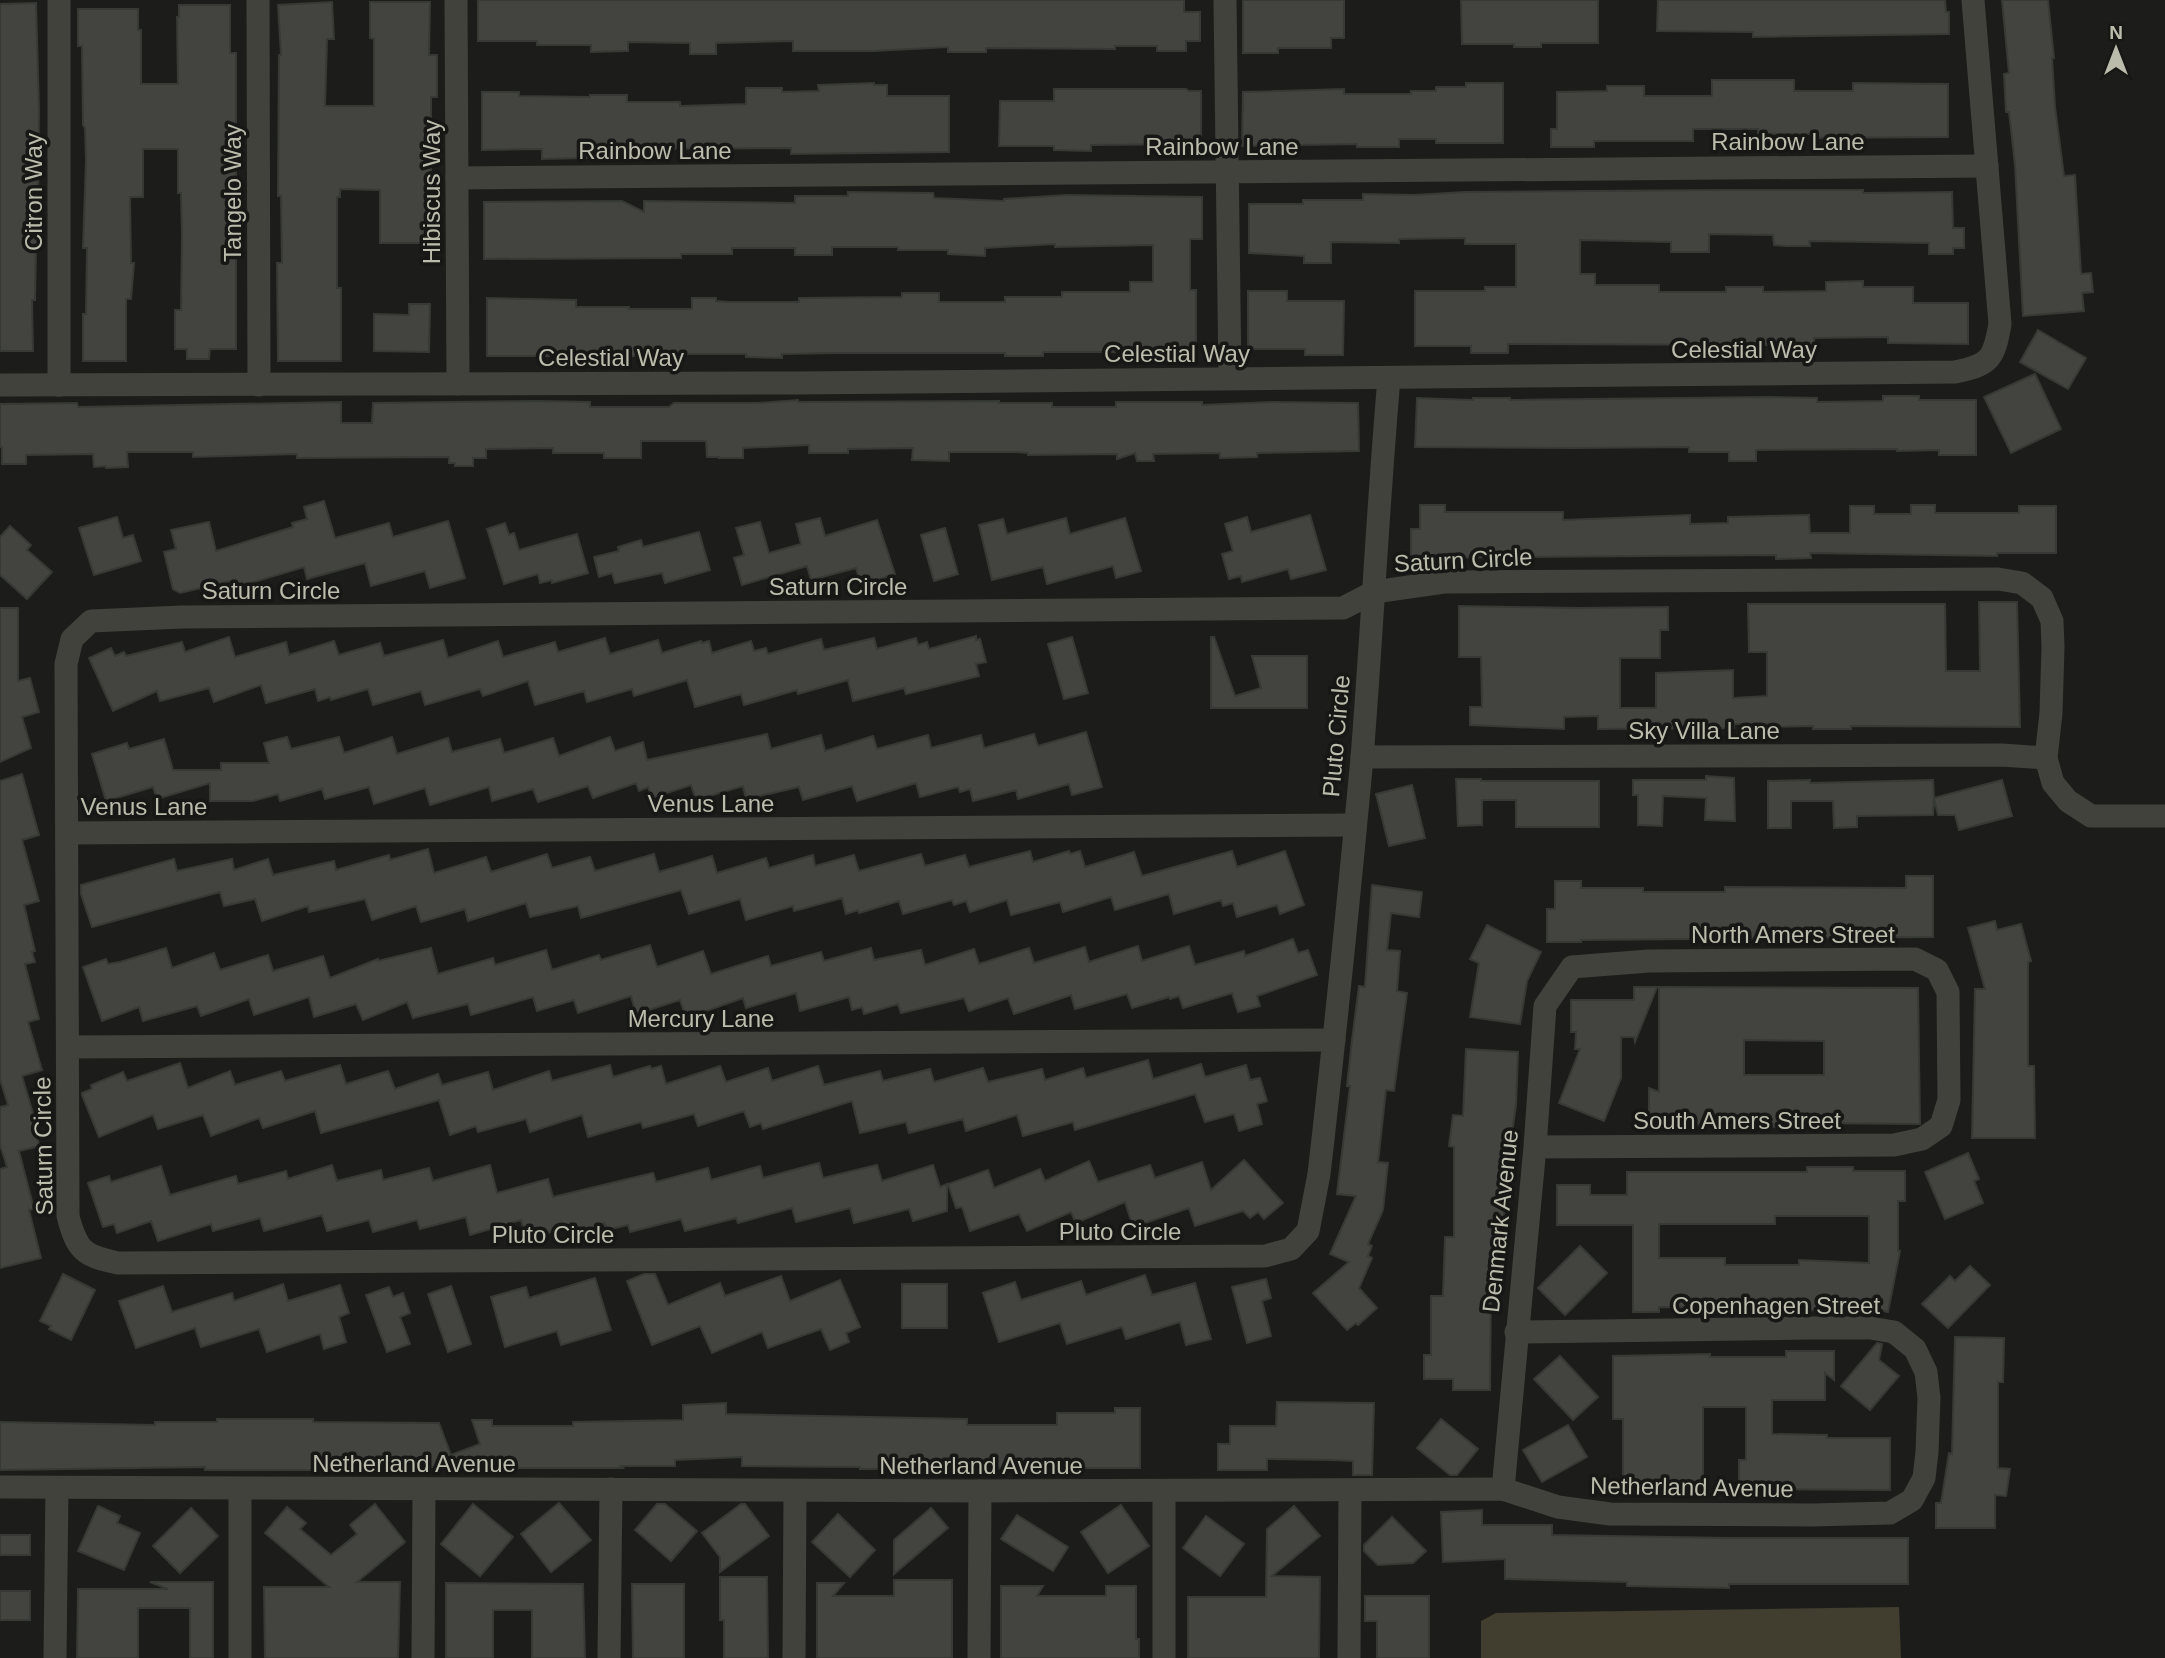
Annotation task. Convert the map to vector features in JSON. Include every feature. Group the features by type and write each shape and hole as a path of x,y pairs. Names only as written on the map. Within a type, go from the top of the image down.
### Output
{"street":[{"name":"Citron Way","path":"59,0 59,385"},
{"name":"Tangelo Way","path":"258,0 259,385"},
{"name":"Hibiscus Way","path":"456,0 458,384"},
{"path":"1225,0 1230,378"},
{"name":"Celestial Way","path":"0,385 1389,378 1955,372 1980,367 1996,349 2000,324 1973,0"},
{"name":"Rainbow Lane","path":"457,178 1987,166"},
{"name":"Pluto Circle","path":"74,1240 92,1258 118,1264 1265,1256 1291,1249 1308,1231 1319,1174 1362,757 1378,501 1389,378"},
{"name":"Saturn Circle","path":"74,1240 68,1216 66,664 72,639 91,621 210,616 1343,608 1374,592 1444,582 1998,579 2022,583 2042,598 2052,621 2051,713 2046,758"},
{"name":"Sky Villa Lane","path":"1362,757 2002,755 2046,758"},
{"path":"2046,758 2053,783 2068,801 2091,816 2165,816"},
{"name":"Venus Lane","path":"67,833 1355,825"},
{"name":"North Amers Street","path":"1572,967 1649,961 1915,959 1937,970 1948,992 1949,1100 1941,1126 1936,1129"},
{"name":"Denmark Avenue","path":"1503,1489 1535,1147 1545,1006 1572,967"},
{"name":"Mercury Lane","path":"68,1047 1334,1040"},
{"name":"South Amers Street","path":"1535,1147 1894,1145 1922,1139 1936,1129"},
{"name":"Copenhagen Street","path":"1516,1332 1809,1328 1870,1328 1894,1332 1915,1349 1926,1372 1929,1398 1926,1461"},
{"name":"Netherland Avenue","path":"0,1487 795,1491 1503,1489 1558,1507 1610,1514 1812,1515 1890,1513 1912,1500 1924,1478 1926,1461"},
{"path":"55,1658 57,1488"},
{"path":"240,1489 240,1658"},
{"path":"424,1489 424,1658"},
{"path":"610,1658 611,1489"},
{"path":"794,1658 795,1491"},
{"path":"979,1658 980,1491"},
{"path":"1164,1491 1164,1658"},
{"path":"1349,1658 1350,1491"}],"shaded area":[{"path":"1899,1607 1901,1658 1481,1658 1481,1621 1496,1613"}],"building":[{"path":"478,0 1184,0 1184,12 1200,12 1200,41 1186,41 1186,51 1157,51 1157,46 1115,46 1115,49 986,48 986,52 948,52 948,47 793,51 793,41 716,43 716,54 690,54 690,43 628,42 628,51 591,52 591,45 478,41"},
{"path":"1243,0 1344,0 1344,38 1331,38 1331,48 1278,48 1278,53 1243,53"},
{"path":"1461,0 1598,0 1598,43 1541,43 1541,47 1462,44"},
{"path":"1658,0 1945,0 1946,12 1949,12 1949,34 1753,37 1753,32 1657,31"},
{"path":"2002,0 2048,0 2054,58 2055,107 2064,176 2075,175 2081,274 2091,273 2093,292 2082,293 2084,311 2023,316 2015,165 2009,112 2006,112 2004,74 2009,73"},
{"path":"332,2 334,39 327,39 325,106 374,106 374,39 370,38 370,2 430,2 429,55 437,55 437,97 431,97 431,243 380,243 380,190 340,189 340,197 337,197 337,288 341,288 341,361 278,361 277,263 282,263 281,196 278,196 281,55 278,5"},
{"path":"36,3 38,206 41,206 41,246 36,246 35,300 32,300 33,351 0,351 0,4"},
{"path":"179,5 230,5 230,53 236,53 236,349 210,349 209,359 187,359 187,349 175,349 175,310 181,310 182,235 178,149 143,149 143,197 130,197 131,263 134,263 131,299 126,299 126,361 83,361 87,248 83,248 86,160 78,9 138,9 138,30 141,30 141,84 178,84"},
{"path":"1712,80 1794,80 1794,91 1853,91 1853,83 1948,84 1948,137 1812,138 1812,134 1758,134 1758,129 1693,129 1693,141 1594,141 1594,147 1551,147 1551,129 1557,129 1557,92 1607,91 1607,86 1644,86 1644,96 1712,96"},
{"path":"1466,83 1503,83 1503,143 1436,143 1436,139 1399,139 1399,147 1357,147 1357,144 1242,146 1243,92 1344,89 1344,94 1411,94 1411,91 1436,91 1436,87 1466,87"},
{"path":"818,85 887,85 887,96 949,96 949,152 791,154 791,148 627,149 628,157 542,159 542,149 482,150 482,92 519,92 519,96 627,95 627,102 680,102 680,106 746,104 746,88 782,88 782,92 819,91"},
{"path":"1054,89 1201,91 1201,144 1091,145 1091,151 1054,150 1054,146 999,146 1000,101 1054,101"},
{"path":"1722,190 1952,192 1953,228 1964,228 1964,248 1953,248 1953,254 1929,254 1929,243 1809,241 1810,246 1786,246 1774,245 1773,235 1709,234 1709,252 1671,252 1671,242 1580,240 1580,274 1595,274 1595,285 1659,285 1659,292 1726,292 1726,287 1763,287 1763,292 1826,291 1826,282 1863,281 1863,287 1913,287 1913,303 1968,303 1968,344 1888,343 1888,337 1814,338 1814,352 1773,352 1773,345 1508,344 1508,353 1471,353 1471,346 1415,346 1415,291 1485,291 1485,287 1516,287 1516,244 1465,244 1465,238 1399,239 1399,243 1331,242 1331,263 1304,263 1304,256 1249,253 1249,204 1303,204 1303,200 1363,200 1363,194"},
{"path":"848,192 933,193 934,198 1004,201 1067,195 1202,197 1202,239 1190,239 1190,290 1196,290 1196,352 1043,352 1043,356 1005,356 1005,353 836,353 782,354 782,358 746,357 746,354 680,354 628,356 628,360 591,360 591,356 487,356 487,298 576,300 576,307 629,309 692,309 692,298 716,298 716,301 728,302 799,302 799,298 902,297 902,293 939,293 939,302 1005,302 1005,297 1062,297 1062,292 1130,292 1130,282 1153,282 1153,245 1055,247 1055,244 985,248 985,256 948,254 948,250 898,250 898,247 832,247 832,255 795,255 795,248 732,248 732,254 681,254 681,258 484,259 484,202 622,201 644,212 644,201 795,203 795,196 848,196"},
{"path":"1248,291 1287,291 1287,301 1344,301 1343,355 1305,355 1305,349 1248,349"},
{"path":"409,304 430,304 429,352 374,351 374,314 409,315"},
{"path":"2038,330 2086,358 2068,389 2020,362"},
{"path":"2035,374 2061,429 2011,453 1984,397"},
{"path":"1883,396 1919,396 1919,400 1976,400 1976,455 1939,455 1939,450 1897,449 1756,450 1756,461 1729,461 1729,452 1689,452 1689,447 1415,447 1417,398 1510,400 1769,397 1817,398 1817,402 1883,401"},
{"path":"798,400 999,401 1052,403 1052,407 1116,407 1116,402 1202,402 1202,405 1272,402 1358,403 1359,451 1257,453 1257,457 1220,458 1220,453 1153,454 1154,461 1137,461 1135,453 1117,459 1117,454 949,452 949,461 912,460 913,448 848,449 848,453 809,453 809,445 743,448 743,458 719,458 707,457 706,441 641,441 641,458 604,458 604,453 553,453 553,448 486,449 486,458 473,458 473,466 455,466 455,463 449,463 449,457 297,458 297,454 193,457 193,452 127,452 128,467 106,468 94,467 93,454 26,455 26,464 2,464 0,447 0,404 77,403 78,407 341,402 341,423 372,423 373,403 539,401 590,402 590,407 669,407 674,403"},
{"path":"324,501 335,538 389,523 393,537 448,521 465,578 430,588 425,571 371,586 365,563 307,579 304,567 237,587 235,580 180,593 173,589 164,552 176,549 171,530 209,522 216,551 293,527 292,523 307,519 304,507"},
{"path":"1420,505 1445,505 1445,512 1563,512 1563,520 1690,515 1690,524 1728,523 1728,517 1809,515 1810,533 1850,533 1850,506 1874,506 1874,514 1911,514 1911,505 1935,505 1935,513 2019,513 2019,506 2056,506 2056,553 1997,553 1997,556 1810,553 1811,558 1776,559 1776,555 1411,558 1411,529 1420,529"},
{"path":"1310,515 1326,570 1291,579 1288,569 1242,582 1241,576 1229,579 1222,554 1233,551 1225,524 1247,517 1251,532"},
{"path":"117,517 123,538 133,535 141,561 94,575 79,528"},
{"path":"820,518 825,536 877,520 895,574 861,585 856,568 811,580 807,566 742,585 734,558 744,555 736,528 760,522 769,553 801,544 796,524"},
{"path":"1066,518 1070,534 1125,518 1141,571 1116,578 1113,566 1047,584 1043,567 992,580 979,525 1003,519 1007,534"},
{"path":"505,523 509,535 514,533 519,550 577,534 588,573 552,583 552,580 540,583 538,574 504,584 487,529"},
{"path":"10,526 31,545 27,550 52,572 27,599 0,575 0,537"},
{"path":"945,528 958,574 934,581 921,535"},
{"path":"699,532 710,570 665,583 662,573 615,583 612,573 599,577 594,557 619,551 618,547 641,540 643,547"},
{"path":"1979,602 2017,602 2020,727 1851,726 1851,729 1813,729 1813,726 1768,727 1768,724 1734,724 1734,728 1598,729 1598,716 1564,717 1564,729 1470,725 1470,707 1482,707 1481,657 1459,657 1459,606 1668,607 1668,630 1660,630 1660,658 1620,658 1620,708 1656,708 1656,673 1733,670 1733,698 1767,696 1767,652 1749,652 1748,604 1945,604 1946,671 1980,671"},
{"path":"0,608 18,608 18,681 30,678 39,712 22,717 31,748 0,762"},
{"path":"976,636 976,640 980,639 986,662 976,664 979,676 906,694 904,688 853,701 848,680 798,694 797,690 744,705 741,694 695,707 687,680 634,696 632,689 587,702 584,691 535,705 528,681 483,696 480,689 425,705 421,691 373,705 368,689 318,701 315,689 266,703 261,685 214,702 209,688 160,701 157,691 113,711 89,658 111,648 115,656 124,652 126,656 182,642 185,652 229,637 235,657 286,642 289,655 334,641 339,655 380,643 384,656 443,640 448,658 498,641 503,657 555,642 558,652 605,638 610,654 658,640 662,653 709,641 712,653 751,641 754,651 766,648 768,654 821,639 824,650 874,638 877,649 916,638 918,645 927,642 929,649"},
{"path":"1072,637 1088,693 1064,699 1048,644"},
{"path":"1211,637 1214,637 1235,696 1261,688 1252,656 1307,656 1307,708 1211,708"},
{"path":"1086,732 1102,787 1072,795 1069,784 1018,799 1016,790 973,801 970,789 960,792 958,787 920,797 916,783 857,801 852,786 803,800 799,787 746,799 743,786 696,800 691,785 652,798 648,787 639,791 636,783 593,798 588,786 538,802 533,789 492,801 489,787 430,805 425,788 374,804 369,787 325,799 322,789 280,801 278,794 253,801 210,801 210,783 157,799 153,787 106,801 92,754 127,743 129,749 164,739 173,770 221,770 221,763 269,763 264,743 287,737 291,749 339,737 344,753 392,737 397,754 448,738 452,752 500,739 504,753 553,738 559,756 610,737 615,751 643,742 647,760 767,734 771,749 821,735 825,751 873,736 877,749 928,735 931,748 981,735 984,748 1034,734 1038,746"},
{"path":"22,774 39,835 22,840 39,901 24,905 35,951 32,952 35,962 25,964 39,1019 28,1022 42,1070 22,1076 40,1146 19,1151 34,1209 29,1210 41,1258 0,1268 0,1169 7,1167 0,1145 0,1107 8,1105 0,1079 0,781"},
{"path":"1706,776 1734,778 1735,821 1705,820 1706,798 1663,796 1662,826 1638,825 1638,795 1633,795 1633,780 1706,780"},
{"path":"1456,779 1599,781 1599,827 1516,827 1516,800 1482,800 1482,825 1458,826"},
{"path":"1810,780 1810,783 1933,780 1934,798 2002,780 2012,816 1959,830 1955,815 1938,815 1934,799 1933,815 1857,816 1857,827 1834,828 1833,801 1791,801 1791,828 1768,828 1768,781"},
{"path":"1412,785 1425,838 1389,846 1376,794"},
{"path":"428,849 434,873 486,857 491,872 547,854 552,868 590,857 595,871 654,854 659,872 712,856 717,873 766,858 769,868 813,855 815,866 854,855 859,871 921,854 925,866 965,855 969,867 1030,851 1033,862 1069,851 1070,854 1080,851 1085,867 1134,852 1142,876 1232,851 1237,867 1285,851 1304,905 1280,914 1277,905 1237,917 1233,903 1223,906 1221,900 1174,914 1169,894 1115,910 1111,897 1063,912 1060,902 1011,915 1007,900 970,912 966,901 954,905 952,900 903,914 899,901 859,913 858,910 846,914 842,898 794,911 793,906 746,920 740,899 689,914 681,890 581,918 578,906 530,917 526,903 468,921 465,909 421,922 416,906 372,920 365,899 309,912 308,906 262,921 255,899 224,906 220,892 92,927 81,894 81,885 174,859 177,871 232,859 234,870 268,859 273,875 334,861 336,870 389,855 390,860"},
{"path":"1906,876 1933,876 1933,937 1547,942 1547,909 1555,909 1555,881 1581,881 1581,888 1643,888 1643,892 1725,892 1725,887 1906,888"},
{"path":"1372,885 1422,892 1419,917 1391,913 1387,950 1400,951 1397,991 1407,993 1394,1091 1386,1090 1378,1162 1388,1163 1383,1210 1368,1244 1372,1246 1368,1256 1372,1258 1359,1288 1377,1308 1358,1325 1356,1323 1347,1330 1313,1293 1349,1262 1330,1254 1356,1196 1337,1194 1359,986 1365,987"},
{"path":"1995,921 1997,930 2021,924 2031,961 2028,962 2028,1066 2034,1066 2035,1138 1972,1138 1975,989 1985,989 1968,928"},
{"path":"1487,925 1541,952 1527,981 1520,1024 1470,1017 1479,963 1470,959"},
{"path":"1293,939 1298,953 1308,950 1317,975 1257,996 1260,1006 1238,1012 1232,993 1183,1008 1179,996 1132,1008 1127,994 1075,1009 1071,995 1014,1014 1008,998 969,1011 964,998 901,1013 898,1004 864,1014 862,1007 852,1010 849,997 800,1011 796,993 746,1008 743,998 686,1018 680,1000 636,1014 631,996 578,1013 574,1000 537,1011 533,997 471,1015 468,1004 413,1018 407,1002 363,1020 356,1004 314,1017 309,997 254,1015 249,999 201,1016 197,1006 143,1021 139,1007 102,1021 83,967 106,959 108,964 120,962 166,948 172,968 214,953 220,970 268,955 273,971 323,956 330,978 378,959 431,948 438,974 493,958 495,965 546,950 552,970 599,955 601,960 650,945 657,967 703,951 711,974 768,956 771,966 821,952 824,961 871,948 874,960 921,950 925,965 974,949 979,964 1029,948 1034,963 1085,947 1089,962 1138,946 1142,961 1189,946 1195,965 1244,951 1245,956"},
{"path":"1634,987 1657,987 1635,1042 1634,1037 1621,1037 1621,1078 1604,1121 1559,1103 1580,1049 1575,1049 1576,1032 1571,1032 1571,1000 1634,1000"},
{"path":"1659,987 1918,988 1920,1124 1804,1123 1804,1127 1649,1125 1649,1088 1659,1092","holes":["1744,1040 1824,1041 1824,1075 1744,1075"]},
{"path":"1466,1049 1518,1052 1516,1105 1509,1154 1504,1153 1504,1223 1498,1223 1497,1274 1491,1274 1490,1390 1453,1390 1453,1379 1424,1379 1424,1355 1431,1355 1431,1296 1443,1296 1445,1237 1454,1237 1454,1147 1449,1146 1453,1115 1463,1116"},
{"path":"1148,1060 1153,1079 1201,1064 1205,1077 1246,1065 1250,1080 1260,1078 1267,1101 1257,1104 1262,1124 1239,1131 1234,1114 1205,1122 1195,1094 1075,1130 1073,1122 1023,1136 1017,1115 966,1131 963,1119 909,1133 906,1122 860,1133 852,1101 763,1129 761,1123 750,1127 744,1111 698,1126 694,1114 643,1128 641,1122 588,1137 582,1115 530,1132 526,1119 478,1132 476,1126 450,1135 439,1100 321,1133 315,1111 263,1128 259,1118 211,1136 203,1115 158,1129 153,1115 99,1137 82,1095 92,1089 91,1085 123,1072 127,1081 180,1063 188,1088 230,1071 235,1085 281,1071 285,1081 340,1065 346,1084 388,1071 395,1089 438,1074 442,1085 488,1072 493,1090 549,1071 552,1081 610,1065 613,1077 650,1066 651,1069 661,1066 666,1084 720,1066 726,1082 768,1068 772,1081 818,1066 824,1085 880,1071 883,1081 930,1069 934,1082 983,1068 988,1082 1042,1069 1045,1080 1083,1068 1086,1078"},
{"path":"1968,1153 1979,1179 1974,1181 1983,1203 1945,1219 1925,1172"},
{"path":"1244,1160 1283,1203 1264,1219 1258,1212 1250,1218 1243,1211 1195,1226 1189,1208 1133,1227 1125,1202 1076,1223 1071,1212 1027,1231 1019,1214 970,1231 962,1207 956,1208 948,1184 988,1170 994,1188 1040,1169 1045,1181 1089,1161 1098,1182 1150,1165 1155,1178 1202,1162 1211,1190"},
{"path":"819,1163 823,1178 877,1165 882,1181 933,1165 940,1187 947,1184 947,1211 913,1221 909,1209 854,1223 850,1208 796,1222 792,1208 738,1223 736,1218 685,1231 681,1219 630,1232 628,1225 607,1230 604,1223 578,1232 576,1225 526,1239 521,1220 470,1235 466,1217 420,1229 417,1220 373,1232 369,1220 327,1231 322,1215 264,1231 260,1218 213,1231 211,1224 158,1241 151,1221 117,1233 114,1224 103,1227 88,1183 109,1176 111,1182 161,1166 170,1195 236,1176 238,1184 286,1171 288,1179 332,1165 337,1181 381,1170 383,1180 429,1168 433,1181 490,1165 497,1193 548,1179 553,1197 653,1173 656,1182 708,1168 711,1180 760,1166 763,1178"},
{"path":"1807,1167 1853,1167 1853,1171 1905,1171 1905,1201 1898,1201 1900,1251 1888,1312 1843,1303 1843,1311 1659,1307 1659,1312 1633,1312 1633,1225 1557,1225 1557,1185 1590,1185 1590,1195 1627,1195 1627,1172 1807,1172","holes":["1775,1216 1869,1216 1869,1263 1799,1260 1799,1265 1725,1265 1725,1258 1659,1258 1659,1224 1775,1224"]},
{"path":"1580,1246 1607,1273 1565,1315 1538,1288"},
{"path":"1970,1266 1990,1285 1948,1328 1922,1304 1950,1276 1955,1281"},
{"path":"63,1274 95,1290 71,1340 49,1329 51,1326 40,1321"},
{"path":"644,1274 655,1274 668,1305 720,1283 725,1296 781,1276 790,1301 840,1280 860,1327 846,1333 849,1342 830,1350 821,1329 768,1348 762,1332 712,1353 700,1326 652,1345 627,1281"},
{"path":"1145,1275 1152,1295 1195,1283 1211,1339 1186,1345 1180,1322 1126,1339 1122,1327 1067,1344 1060,1323 999,1342 983,1293 1015,1282 1021,1300 1081,1281 1086,1295"},
{"path":"595,1278 611,1330 561,1345 557,1331 505,1347 491,1297 526,1287 529,1298"},
{"path":"1266,1279 1271,1298 1262,1301 1271,1336 1247,1343 1232,1287"},
{"path":"283,1284 288,1301 340,1285 349,1313 339,1317 346,1342 324,1349 320,1334 267,1352 259,1329 201,1347 195,1328 136,1348 119,1301 163,1286 172,1312 232,1293 234,1301"},
{"path":"902,1284 947,1284 947,1328 902,1328"},
{"path":"451,1286 471,1344 448,1352 428,1294"},
{"path":"389,1287 393,1297 403,1293 410,1313 400,1317 410,1344 387,1352 366,1295"},
{"path":"1955,1337 2004,1338 2003,1382 1998,1382 1998,1468 2010,1469 2006,1496 1995,1495 1995,1528 1936,1528 1936,1503 1941,1503 1949,1453 1952,1454"},
{"path":"1877,1343 1882,1344 1879,1360 1899,1376 1870,1410 1841,1386"},
{"path":"1786,1351 1834,1351 1834,1380 1825,1373 1825,1400 1772,1400 1772,1434 1827,1435 1827,1438 1890,1438 1890,1490 1760,1489 1760,1495 1739,1495 1739,1460 1746,1460 1746,1407 1703,1407 1703,1495 1673,1495 1673,1490 1623,1490 1623,1419 1613,1419 1613,1356 1710,1354 1710,1357 1786,1357"},
{"path":"1560,1356 1598,1397 1573,1420 1534,1379"},
{"path":"1277,1402 1374,1403 1372,1475 1353,1475 1353,1461 1332,1460 1267,1459 1267,1470 1218,1470 1218,1444 1230,1444 1230,1426 1276,1426"},
{"path":"726,1403 726,1414 967,1419 967,1425 1057,1425 1057,1413 1115,1413 1115,1408 1140,1408 1140,1468 1083,1468 1083,1472 1057,1472 1057,1468 860,1469 742,1466 742,1457 675,1460 675,1466 621,1466 623,1468 489,1470 370,1466 370,1469 313,1470 205,1470 205,1467 0,1470 0,1422 155,1425 155,1422 217,1422 217,1419 313,1419 313,1422 439,1423 451,1455 480,1444 472,1420 492,1420 492,1426 573,1426 573,1422 683,1420 683,1405"},
{"path":"1441,1419 1478,1449 1457,1475 1450,1475 1417,1448"},
{"path":"1568,1425 1587,1457 1542,1482 1523,1450"},
{"path":"559,1503 591,1540 551,1572 521,1534"},
{"path":"375,1504 405,1542 357,1582 400,1582 398,1658 265,1658 264,1587 329,1587 265,1533 287,1507 306,1523 300,1529 331,1555 357,1534 350,1525"},
{"path":"473,1504 513,1537 480,1576 441,1544"},
{"path":"657,1504 665,1504 697,1531 671,1561 635,1530"},
{"path":"741,1504 745,1504 769,1536 720,1572 720,1557 702,1533"},
{"path":"1121,1505 1149,1546 1108,1573 1081,1532"},
{"path":"98,1506 120,1516 117,1523 140,1533 124,1570 78,1551"},
{"path":"1294,1506 1320,1536 1272,1576 1320,1577 1319,1658 1188,1658 1188,1597 1266,1597 1267,1529"},
{"path":"191,1508 218,1536 180,1573 153,1546"},
{"path":"931,1508 948,1528 894,1574 894,1540"},
{"path":"1482,1510 1482,1525 1552,1525 1552,1535 1908,1538 1908,1584 1729,1584 1729,1588 1627,1586 1627,1582 1505,1579 1505,1559 1443,1562 1441,1512"},
{"path":"838,1514 875,1550 850,1577 812,1542"},
{"path":"1017,1515 1068,1547 1053,1571 1001,1539"},
{"path":"1206,1516 1244,1544 1220,1576 1183,1548"},
{"path":"1392,1517 1426,1551 1413,1563 1378,1565 1364,1551 1364,1545"},
{"path":"0,1535 30,1535 30,1555 0,1555"},
{"path":"720,1577 767,1577 768,1658 724,1658 724,1620 720,1620"},
{"path":"894,1580 952,1580 952,1658 817,1658 817,1583 844,1583 833,1596 894,1596"},
{"path":"150,1582 213,1582 213,1658 190,1658 190,1608 138,1608 138,1658 77,1658 78,1589 168,1589"},
{"path":"446,1583 583,1584 585,1658 532,1658 532,1610 493,1610 493,1658 446,1658"},
{"path":"632,1584 684,1584 684,1658 633,1658"},
{"path":"1001,1586 1043,1586 1037,1596 1106,1596 1106,1586 1136,1586 1136,1639 1139,1639 1139,1658 1001,1658"},
{"path":"0,1591 30,1591 30,1620 0,1620"},
{"path":"1365,1596 1429,1596 1429,1658 1377,1658 1377,1621 1365,1621"}]}
